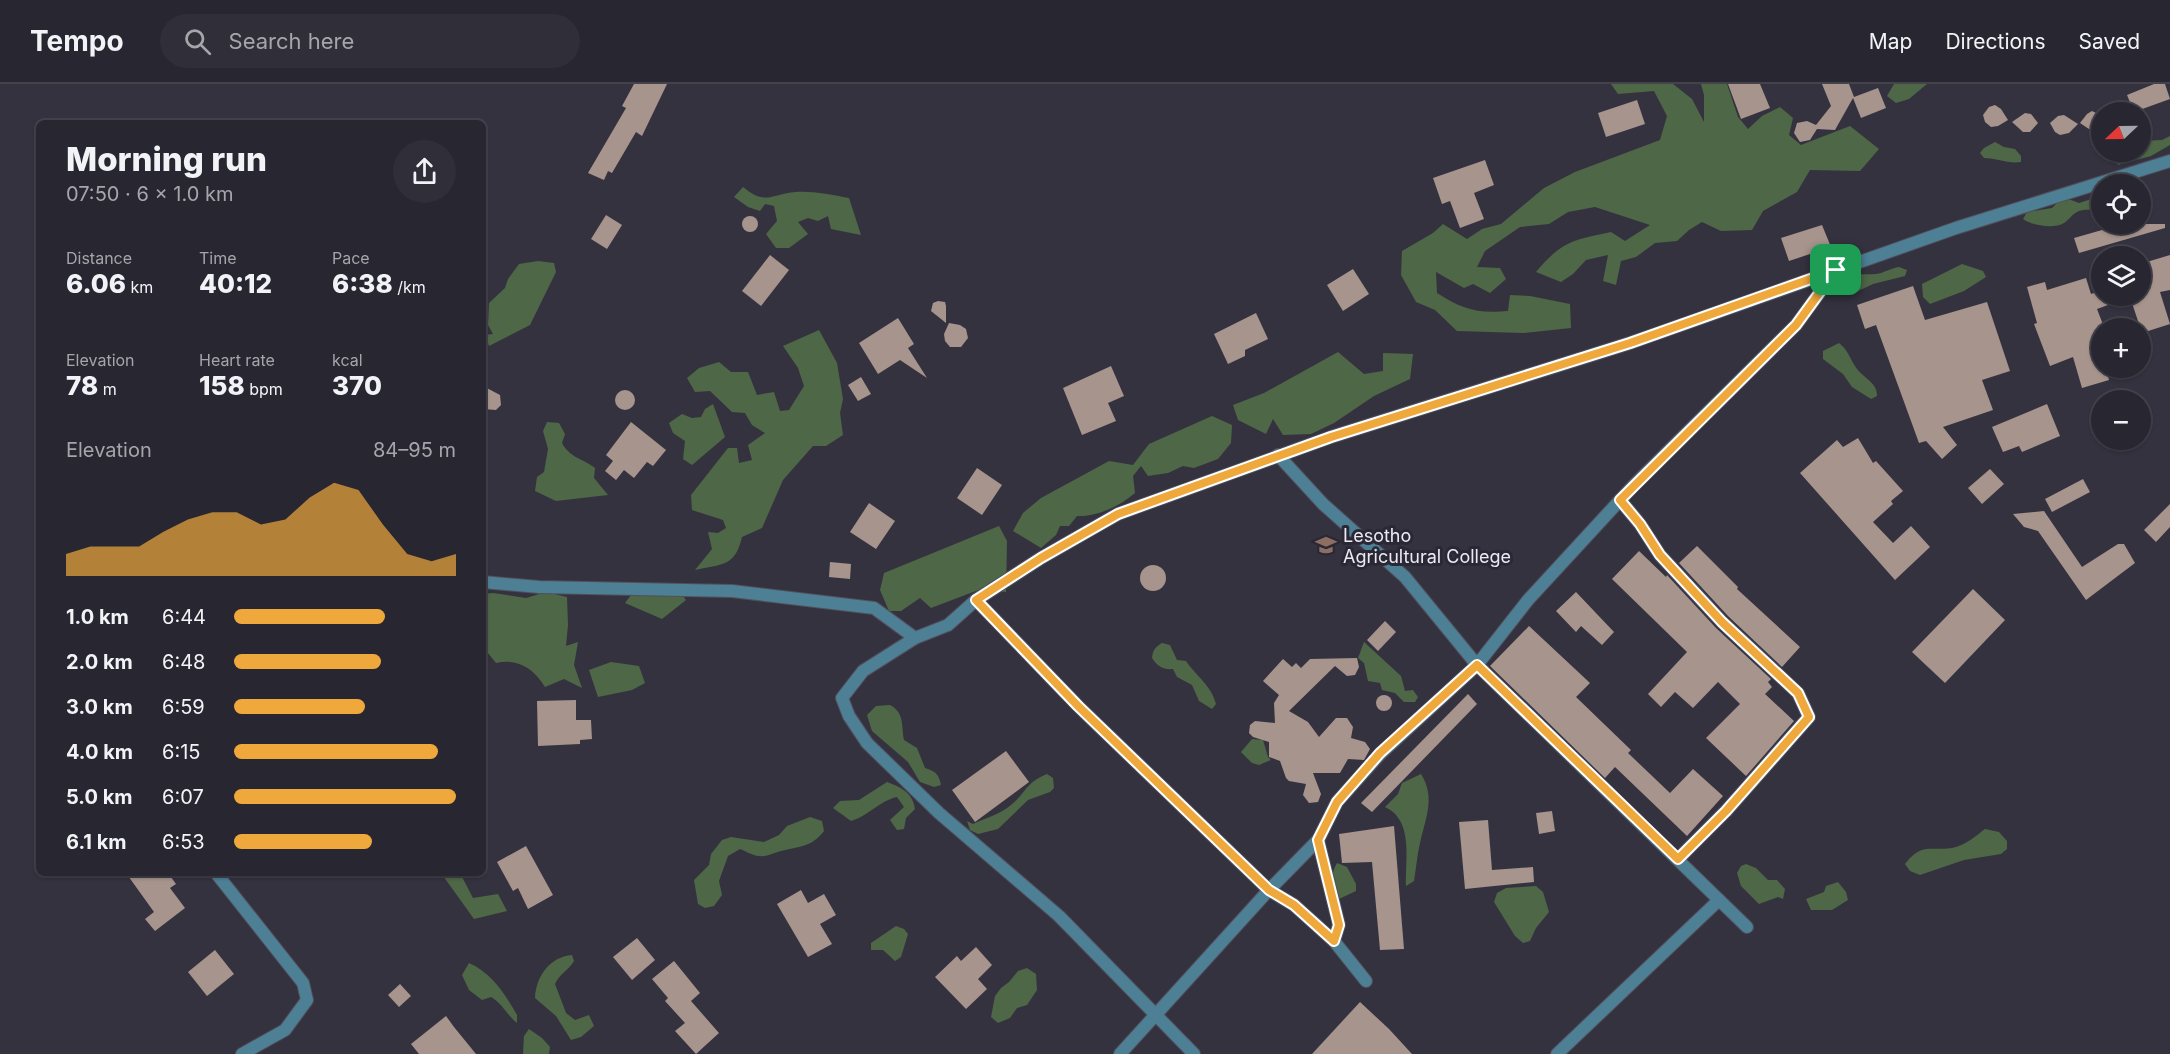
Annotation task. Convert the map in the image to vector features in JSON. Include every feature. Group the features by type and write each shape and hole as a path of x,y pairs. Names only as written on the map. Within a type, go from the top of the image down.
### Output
{"street":[{"path":"1194,1054 1059,916 1004,871 903,780 867,743 849,716 842,698 863,671 915,638 948,625 976,600 1041,558 1118,514 1278,455 1630,343 1956,228 2170,161"},
{"path":"1120,1054 1157,1016 1269,890 1318,840 1337,802 1380,753 1477,665 1528,600 1620,500 1796,325 1836,270"},
{"path":"1278,455 1323,504 1405,577 1477,665 1747,927"},
{"path":"1620,500 1640,524 1660,555 1722,622 1798,693 1809,717 1726,811 1678,859"},
{"path":"486,582 539,587 732,591 874,608 915,638"},
{"path":"976,600 1078,706 1269,890 1294,905 1334,941 1366,981"},
{"path":"1318,840 1339,925 1334,941"},
{"path":"218,876 303,983 307,1000 285,1030 242,1054"},
{"path":"1557,1054 1719,900"}],"green space":[{"path":"1611,84 1673,84 1692,99 1704,122 1704,95 1701,84 1727,84 1738,117 1748,129 1762,116 1780,107 1793,118 1789,135 1801,145 1850,126 1879,149 1860,171 1810,170 1797,192 1763,211 1752,230 1721,231 1702,222 1677,241 1655,243 1636,257 1621,261 1616,285 1603,281 1608,255 1586,260 1573,274 1561,282 1536,272 1553,254 1569,243 1611,232 1625,241 1650,225 1595,207 1568,212 1549,224 1520,227 1485,251 1477,267 1500,268 1506,279 1490,293 1473,284 1464,288 1436,272 1437,293 1462,307 1487,312 1508,311 1510,295 1530,296 1570,304 1571,328 1523,333 1457,331 1435,310 1416,302 1401,275 1402,251 1433,233 1443,224 1467,239 1482,229 1501,224 1544,188 1575,172 1660,140 1667,116 1654,91 1618,94"},
{"path":"1894,84 1927,84 1909,99 1896,103 1887,96"},
{"path":"2170,136 2170,145 2151,156 2151,141 2162,140"},
{"path":"1995,142 2015,149 2021,156 2021,162 1984,158 1980,153"},
{"path":"743,187 763,197 802,192 849,198 861,235 831,229 828,216 818,221 808,218 798,222 808,234 789,248 776,248 766,234 777,221 774,206 765,204 760,211 748,207 734,197"},
{"path":"2063,197 2079,203 2091,199 2091,209 2077,212 2060,225 2044,226 2023,219 2027,212 2052,208"},
{"path":"538,261 554,263 556,272 530,325 489,346 486,335 493,334 488,325 489,303 505,288 508,279 519,264"},
{"path":"1962,264 1983,271 1986,277 1964,291 1930,304 1923,297 1922,284"},
{"path":"1899,267 1907,270 1905,276 1873,284 1852,294 1838,289 1837,286 1850,276 1876,274"},
{"path":"819,330 837,363 843,399 840,413 843,435 826,446 813,446 783,480 762,528 742,537 736,554 731,559 720,565 695,570 712,549 708,532 718,533 726,528 723,520 692,510 691,495 728,448 737,448 739,463 752,460 748,445 765,433 752,425 745,413 732,412 710,391 695,392 687,378 699,368 719,362 731,372 748,372 757,395 774,392 780,411 789,410 804,386 798,368 783,346"},
{"path":"1839,343 1858,370 1875,387 1877,396 1871,399 1852,387 1843,374 1823,359 1823,351"},
{"path":"1338,352 1364,374 1383,371 1383,353 1413,354 1410,379 1374,396 1334,423 1311,434 1283,435 1273,419 1266,434 1238,420 1233,405 1264,393"},
{"path":"713,404 725,437 692,465 683,459 685,441 673,433 669,423 682,414 692,418 701,417 705,409"},
{"path":"1212,416 1232,425 1231,443 1218,459 1194,468 1183,466 1168,473 1148,476 1141,466 1133,476 1135,493 1108,510 1092,515 1077,516 1069,526 1060,526 1056,535 1041,548 1013,531 1023,513 1041,498 1109,461 1133,465 1149,444"},
{"path":"547,422 559,423 565,434 562,443 565,448 595,468 594,478 608,495 556,501 535,491 537,477 544,472 548,449 543,431"},
{"path":"999,526 1007,541 1006,592 981,589 931,608 920,598 901,611 889,611 880,590 884,573"},
{"path":"546,592 567,597 566,646 578,642 574,665 582,688 564,679 545,687 525,666 511,662 496,663 486,651 486,594 526,598"},
{"path":"631,595 683,596 686,600 662,619 625,603"},
{"path":"1364,642 1401,676 1405,691 1413,690 1418,697 1415,702 1404,702 1395,693 1382,690 1380,683 1368,681 1364,663 1358,658"},
{"path":"1162,643 1170,645 1177,660 1186,661 1207,686 1216,704 1212,709 1199,701 1192,685 1177,677 1173,669 1163,668 1154,661 1152,658 1154,651"},
{"path":"611,662 639,666 645,683 632,690 598,697 589,670"},
{"path":"890,705 895,708 902,720 904,740 917,748 925,768 936,774 941,785 934,787 920,782 908,762 872,731 867,715 876,706"},
{"path":"1252,739 1263,740 1271,760 1259,765 1252,763 1241,752"},
{"path":"1047,774 1053,778 1054,788 1050,792 1028,800 998,829 978,834 970,830 967,821 973,824 1002,811 1034,781"},
{"path":"1421,774 1428,792 1428,808 1414,881 1406,886 1407,853 1404,831 1394,813 1385,807 1398,794 1402,783"},
{"path":"887,782 906,791 914,803 915,809 906,818 904,829 897,830 890,820 904,807 897,797 851,821 833,808 840,801 859,800"},
{"path":"810,817 822,821 824,831 814,841 804,846 765,856 740,849 728,856 719,881 722,895 714,906 705,908 698,904 694,880 709,865 711,854 722,840 731,837 764,842 779,835 787,826"},
{"path":"1985,829 1999,832 2007,841 2007,849 2001,854 1964,860 1920,875 1910,871 1905,864 1917,852 1960,846"},
{"path":"1337,863 1347,867 1356,884 1356,891 1339,899 1333,881"},
{"path":"1746,864 1756,868 1768,880 1777,880 1785,889 1783,899 1778,897 1759,904 1741,886 1737,873 1741,866"},
{"path":"443,876 462,876 473,898 498,894 507,911 474,919"},
{"path":"1838,882 1846,892 1848,900 1832,910 1811,910 1806,899 1824,892 1826,886"},
{"path":"1536,886 1543,892 1549,912 1536,928 1530,941 1523,943 1515,936 1494,902 1497,893 1506,888"},
{"path":"896,926 904,929 908,934 901,957 895,961 883,950 871,950 871,943"},
{"path":"572,955 574,961 555,984 566,1013 575,1020 589,1015 594,1026 581,1037 571,1040 556,1016 535,998 538,983 545,969 557,960"},
{"path":"469,963 485,973 497,985 517,1015 517,1023 491,997 482,1000 469,990 462,975"},
{"path":"1027,968 1036,974 1037,990 1027,1005 1017,1008 1010,1018 998,1023 991,1017 995,996 1018,971"},
{"path":"529,1029 550,1047 549,1054 523,1054 524,1036"}],"building":[{"path":"634,84 667,84 642,136 636,132 612,173 608,171 604,180 588,173 626,108 622,106"},
{"path":"1728,84 1760,84 1770,108 1741,119"},
{"path":"1822,84 1849,84 1854,97 1878,88 1886,108 1861,118 1853,98 1835,130 1817,129 1810,140 1800,142 1794,133 1797,123 1807,121 1816,125 1831,106"},
{"path":"2154,84 2165,84 2170,99 2151,106 2151,102 2130,102 2127,95"},
{"path":"1637,100 1645,124 1606,137 1598,113"},
{"path":"1995,105 2001,109 2008,120 1991,127 1985,122 1983,115 1989,107"},
{"path":"2091,112 2091,129 2080,123"},
{"path":"2025,113 2031,114 2038,123 2030,132 2023,132 2012,122"},
{"path":"2064,115 2078,124 2069,133 2060,135 2055,132 2050,123 2058,116"},
{"path":"1485,160 1494,185 1474,193 1484,219 1460,228 1450,201 1442,204 1433,178"},
{"path":"606,215 622,225 607,249 591,239"},
{"path":"747,216 753,216 758,224 756,230 747,232 742,227 742,221"},
{"path":"2151,224 2165,224 2165,228 2151,232"},
{"path":"1822,225 1831,247 1789,261 1781,238"},
{"path":"2091,233 2144,234 2103,246 2091,246 2091,250 2079,253 2074,238"},
{"path":"770,255 789,270 761,306 742,291"},
{"path":"2170,255 2170,290 2160,292 2170,324 2151,330 2151,318 2137,318 2133,306 2151,306 2151,261"},
{"path":"1353,269 1369,294 1343,311 1327,285"},
{"path":"2086,278 2091,294 2091,306 2105,306 2097,309 2100,318 2091,318 2091,378 2108,378 2109,380 2082,388 2073,357 2050,366 2034,324 2037,323 2027,287 2045,282 2047,290"},
{"path":"1913,286 1925,320 1987,302 2010,371 1982,380 1993,410 1943,427 1957,445 1942,459 1926,441 1919,443 1876,325 1865,329 1857,305"},
{"path":"945,302 946,323 931,311 933,303"},
{"path":"1256,313 1268,339 1245,350 1245,356 1228,364 1214,334"},
{"path":"898,318 914,344 908,348 927,378 900,360 878,374 859,343"},
{"path":"949,323 966,329 968,338 961,347 950,347 945,341 944,334"},
{"path":"1111,366 1124,396 1108,403 1116,421 1082,435 1063,388"},
{"path":"861,377 871,394 858,401 848,385"},
{"path":"486,388 500,395 501,405 496,410 486,409"},
{"path":"625,390 632,393 635,400 632,407 625,410 618,407 615,400 618,393"},
{"path":"2047,404 2060,436 2022,452 2019,446 2003,452 1992,427"},
{"path":"631,422 666,450 653,466 647,462 634,478 624,470 616,480 605,471 613,461 606,455"},
{"path":"1858,438 1873,463 1876,461 1903,491 1891,501 1893,504 1873,522 1893,543 1911,526 1930,547 1895,580 1800,473 1837,440 1843,447"},
{"path":"977,468 1002,485 982,515 957,498"},
{"path":"1990,469 2004,484 1982,504 1968,488"},
{"path":"2083,479 2090,492 2052,512 2045,499"},
{"path":"869,503 895,521 876,549 850,532"},
{"path":"2170,504 2170,527 2156,542 2144,530"},
{"path":"2044,511 2082,567 2118,544 2124,544 2135,563 2086,600 2038,531 2024,527 2013,514"},
{"path":"1697,546 1738,587 1737,589 1800,647 1782,667 1728,616 1679,563"},
{"path":"1639,551 1666,577 1667,575 1716,628 1771,679 1768,682 1772,687 1765,694 1794,721 1746,776 1706,738 1740,704 1718,682 1693,708 1675,692 1661,707 1648,694 1687,652 1612,579"},
{"path":"830,562 851,564 850,579 829,577"},
{"path":"1153,565 1162,569 1166,578 1162,587 1153,591 1144,587 1140,578 1144,569"},
{"path":"1973,589 2005,620 1945,683 1912,652"},
{"path":"1576,592 1614,632 1602,645 1581,626 1576,632 1556,611"},
{"path":"1385,621 1396,632 1378,651 1367,640"},
{"path":"1529,626 1590,683 1576,697 1631,750 1628,753 1670,793 1693,769 1723,796 1687,836 1615,767 1605,778 1490,666"},
{"path":"1357,658 1359,667 1355,675 1347,676 1335,666 1289,711 1308,722 1319,737 1336,718 1347,718 1353,727 1351,738 1365,742 1370,749 1364,760 1348,759 1340,773 1313,773 1321,794 1318,802 1309,803 1303,795 1306,784 1289,781 1280,761 1269,757 1269,742 1253,737 1249,733 1250,725 1255,721 1275,723 1274,703 1279,695 1263,681 1283,659 1292,667 1296,663 1301,668 1310,659"},
{"path":"1468,694 1477,704 1372,812 1361,803"},
{"path":"1384,695 1390,697 1392,703 1390,709 1384,711 1378,709 1376,703 1378,697"},
{"path":"576,700 576,720 591,720 592,739 580,740 580,744 538,746 537,701"},
{"path":"1006,751 1029,782 975,822 952,790"},
{"path":"1552,811 1555,831 1539,834 1536,813"},
{"path":"1488,820 1492,870 1533,867 1534,882 1465,889 1459,822"},
{"path":"1394,826 1404,949 1380,950 1372,862 1342,863 1339,834"},
{"path":"526,846 553,895 528,909 518,888 513,891 497,862"},
{"path":"128,876 170,876 176,884 170,888 185,908 155,931 145,919 154,912"},
{"path":"801,890 808,903 824,894 836,915 820,924 832,944 808,957 777,904"},
{"path":"637,938 655,960 632,980 613,957"},
{"path":"976,947 992,965 978,979 987,989 966,1009 935,977 957,956 961,961"},
{"path":"215,950 234,974 207,996 188,972"},
{"path":"674,961 700,993 691,1001 719,1033 696,1054 675,1031 685,1023 665,1001 668,998 652,979"},
{"path":"400,984 411,996 399,1007 388,995"},
{"path":"1360,1002 1389,1029 1412,1054 1312,1054"},
{"path":"446,1016 476,1054 419,1054 411,1044"}],"place":[{"name":"Lesotho Agricultural College","path":"1326,545"}],"route":[{"path":"1836,270 1796,325 1620,500 1640,524 1660,555 1746,647 1798,693 1809,717 1726,811 1678,859 1477,665 1380,753 1337,802 1318,840 1339,925 1334,941 1294,905 1269,890 1078,706 976,600 1041,558 1118,514 1278,455 1630,343 1836,270"}]}
